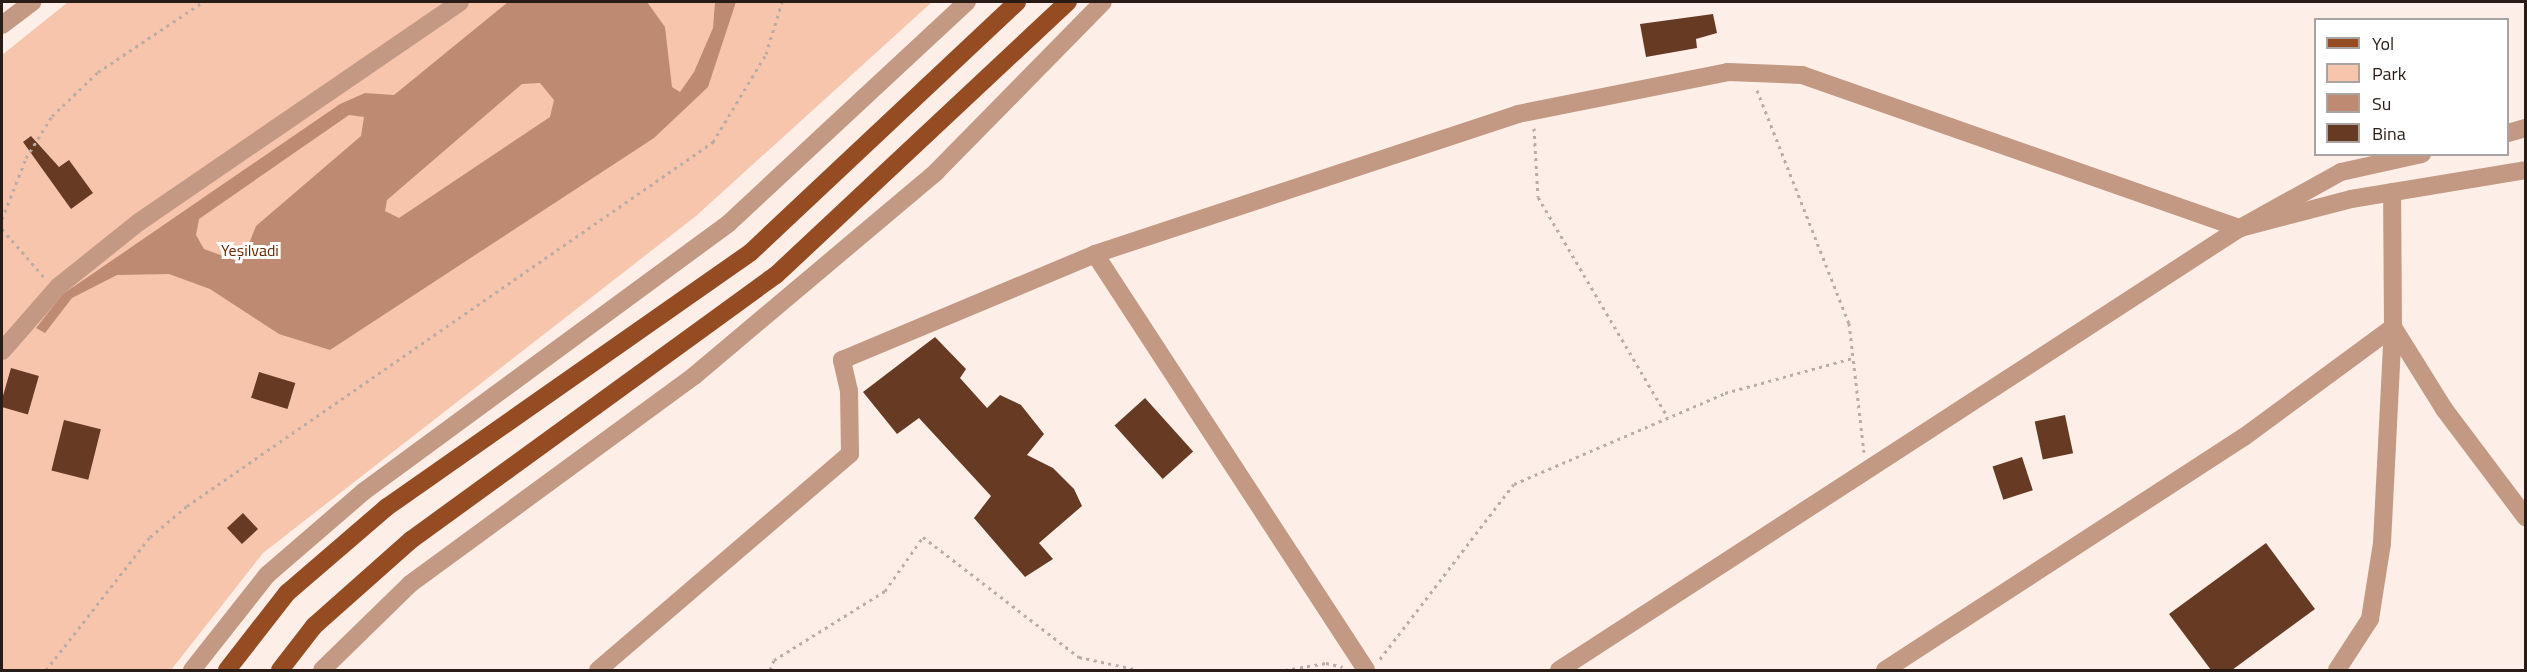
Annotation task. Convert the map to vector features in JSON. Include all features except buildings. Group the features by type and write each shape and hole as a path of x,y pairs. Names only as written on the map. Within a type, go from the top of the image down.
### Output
{"main road":[{"path":"227,670 287,593 387,507 751,252 1017,2"},
{"path":"280,670 314,626 411,540 776,275 1068,2"}],"street":[{"path":"2,25 32,2"},
{"path":"2,351 55,290 139,222 460,2"},
{"path":"192,670 267,575 363,492 729,223 967,2"},
{"path":"322,670 410,584 694,376 936,172 1103,2"},
{"path":"598,670 850,454 849,391 842,360 1095,254 1534,111 1728,72 1802,75 2240,228 2392,192 2526,170"},
{"path":"2509,133 2526,128"},
{"path":"1559,670 2240,228 2341,172 2413,156"},
{"path":"2337,670 2370,619 2382,543 2393,327 2392,192"},
{"path":"1095,254 1372,666"},
{"path":"2393,327 2444,409 2526,518"},
{"path":"1885,670 2244,437 2393,327"}],"path":[{"path":"2,219 26,158 52,116 98,72 203,2"},
{"path":"46,670 150,537 187,506 713,142 738,108 766,54 782,2"},
{"path":"1751,74 1850,323 1866,472"},
{"path":"1534,111 1538,197 1668,418"},
{"path":"2,229 55,290"},
{"path":"1372,666 1514,484 1725,393 1853,358"},
{"path":"770,670 774,660 885,591 923,537 1079,657 1139,670"},
{"path":"1285,670 1326,663 1347,668"}],"green space":[{"name":"Yeşilvadi","path":"68,2 932,2 696,216 263,553 171,670 2,670 2,55"}],"water":[{"path":"508,2 647,2 665,27 672,87 680,92 694,72 713,28 715,2 736,2 708,87 654,138 330,350 279,334 210,289 169,274 117,275 72,298 45,333 36,328 63,294 340,104 365,93 394,95","holes":["540,83 554,100 550,117 399,218 385,211 387,200 522,84","349,115 364,117 361,136 256,226 244,256 237,261 204,249 196,235 199,219"]}]}
